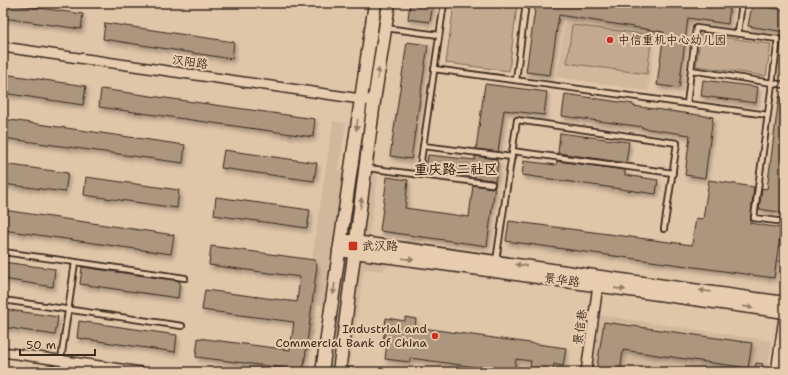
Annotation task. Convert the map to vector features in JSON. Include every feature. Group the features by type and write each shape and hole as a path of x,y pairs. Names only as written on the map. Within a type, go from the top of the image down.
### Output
{"main road":[{"path":"322,372 375,3"},
{"path":"339,371 374,101 389,3"},
{"name":"景华路","path":"340,245 785,303"},
{"name":"景华路","path":"496,266 598,286 785,312"}],"street":[{"name":"汉阳路","path":"3,47 374,101"},
{"name":"景信巷","path":"586,372 598,286"},
{"path":"776,372 785,312"},
{"path":"3,352 141,372"},
{"path":"783,372 785,356"}],"lane":[{"path":"419,174 444,3"},
{"path":"516,80 526,3"},
{"path":"738,33 742,3"},
{"path":"385,28 439,35"},
{"path":"687,104 696,28 778,38 754,218 785,222"},
{"path":"434,69 768,116"},
{"path":"691,70 785,85"},
{"path":"496,266 517,120 677,143 664,229"},
{"path":"423,146 512,157"},
{"path":"512,151 672,173"},
{"path":"366,168 492,184"},
{"path":"3,252 185,278"},
{"path":"61,360 75,262"},
{"path":"3,300 182,326"},
{"path":"339,371 354,372"}],"shaded area":[{"path":"454,3 489,3 517,6 509,71 446,63"},
{"name":"中信重机中心幼儿园","path":"568,3 662,3 648,91 557,77"},
{"path":"572,25 652,35 647,74 567,63"},
{"path":"701,34 771,44 766,76 696,66"},
{"path":"333,121 346,123 339,170 378,175 366,256 382,258 423,228 427,237 381,271 364,269 349,372 329,372 340,289 330,306 317,304 309,357 297,355"},
{"path":"600,315 772,341 767,372 592,372"}],"building":[{"path":"3,3 83,14 81,29 3,18"},
{"path":"410,3 433,3 430,22 408,19"},
{"path":"536,3 730,3 728,24 688,18 679,88 657,85 664,32 559,15 550,75 526,72"},
{"path":"752,5 785,10 785,32 748,26"},
{"path":"105,23 234,42 232,59 103,39"},
{"path":"407,42 428,45 411,159 390,156"},
{"path":"3,74 86,86 83,105 3,93"},
{"path":"703,80 758,87 756,103 701,96"},
{"path":"485,84 547,92 544,115 504,110 498,152 476,149"},
{"path":"101,89 315,119 313,137 99,107"},
{"path":"565,94 633,104 633,106 713,117 705,178 685,175 690,135 562,116"},
{"path":"779,97 785,97 785,213 759,209 762,188 767,189"},
{"path":"3,119 185,145 183,163 3,138"},
{"path":"560,133 629,142 626,163 558,153"},
{"path":"224,150 317,163 314,181 221,168"},
{"path":"428,155 475,160 475,156 497,159 498,163 495,182 492,180 474,178 475,176 426,171"},
{"path":"524,161 556,165 557,161 625,170 625,175 658,180 656,194 522,175"},
{"path":"3,164 68,173 65,192 3,184"},
{"path":"86,177 179,190 177,208 84,195"},
{"path":"387,177 408,180 405,208 469,217 473,185 492,188 495,186 487,246 380,231"},
{"path":"709,180 754,187 750,223 781,228 774,278 506,241 509,221 692,245 696,218 703,219"},
{"path":"216,197 310,210 307,228 214,215"},
{"path":"3,210 174,235 171,254 3,230"},
{"path":"211,246 314,260 317,265 304,366 299,370 196,357 198,338 290,350 294,322 202,310 205,290 297,302 300,277 209,265"},
{"path":"3,262 55,269 53,287 3,279"},
{"path":"82,267 180,281 178,298 80,284"},
{"path":"3,309 58,317 55,335 3,327"},
{"path":"405,317 416,319 415,327 566,348 563,366 554,364 553,372 529,372 531,361 516,359 514,372 512,372 410,358 410,362 385,359 387,344 383,343 386,318 405,321"},
{"path":"79,321 177,335 175,352 77,338"},
{"path":"604,322 752,343 748,368 623,350 620,372 596,372"},
{"path":"756,363 763,364 762,372 754,372"}],"place":[{"name":"中信重机中心幼儿园","path":"610,40"},
{"name":"武汉路","path":"353,246"},
{"name":"Industrial and Commercial Bank of China","path":"435,336"}],"district":[{"name":"重庆路二社区","path":"456,169"}]}
